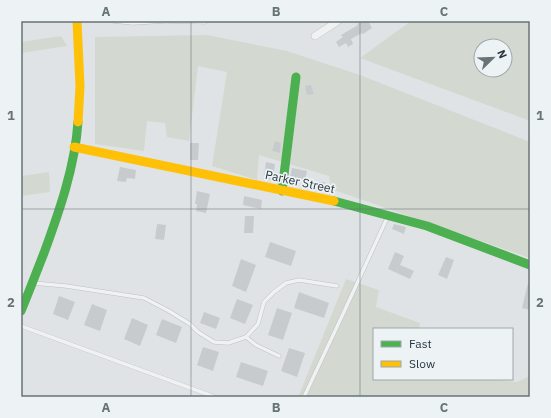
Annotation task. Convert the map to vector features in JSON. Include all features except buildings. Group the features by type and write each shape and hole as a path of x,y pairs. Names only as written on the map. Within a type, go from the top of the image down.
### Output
{"street":[{"path":"21,311 62,204 78,127 80,56 77,21"},
{"path":"314,36 338,21"},
{"path":"282,191 296,77"},
{"name":"Parker Street","path":"74,147 336,202 388,215 443,232 530,265"}],"lane":[{"path":"113,21 133,23 165,21 205,22"},
{"path":"304,397 388,215"},
{"path":"32,283 66,286 144,298 190,324 198,332 214,342 228,343 246,336 258,324 264,302 286,283 299,280 337,286"},
{"path":"21,326 215,397"},
{"path":"246,336 256,345 279,356"}],"shaded area":[{"path":"411,21 530,21 530,121 360,58"},
{"path":"207,35 287,51 360,75 530,142 530,258 331,189 329,176 259,155 257,180 212,166 227,72 198,66 189,141 167,137 165,123 147,121 144,151 95,144 95,37"},
{"path":"61,36 67,46 21,53 21,42"},
{"path":"49,172 50,192 21,196 21,176"},
{"path":"346,279 379,290 376,307 420,323 419,328 373,328 373,380 497,380 517,382 530,376 530,397 297,397"}],"traffic: fast":[{"path":"282,191 296,77"},
{"path":"21,311 61,205 74,156 78,122"},
{"path":"334,201 427,226 530,265"}],"traffic: slow":[{"path":"77,21 80,86 78,122"},
{"path":"74,147 334,201"}]}
